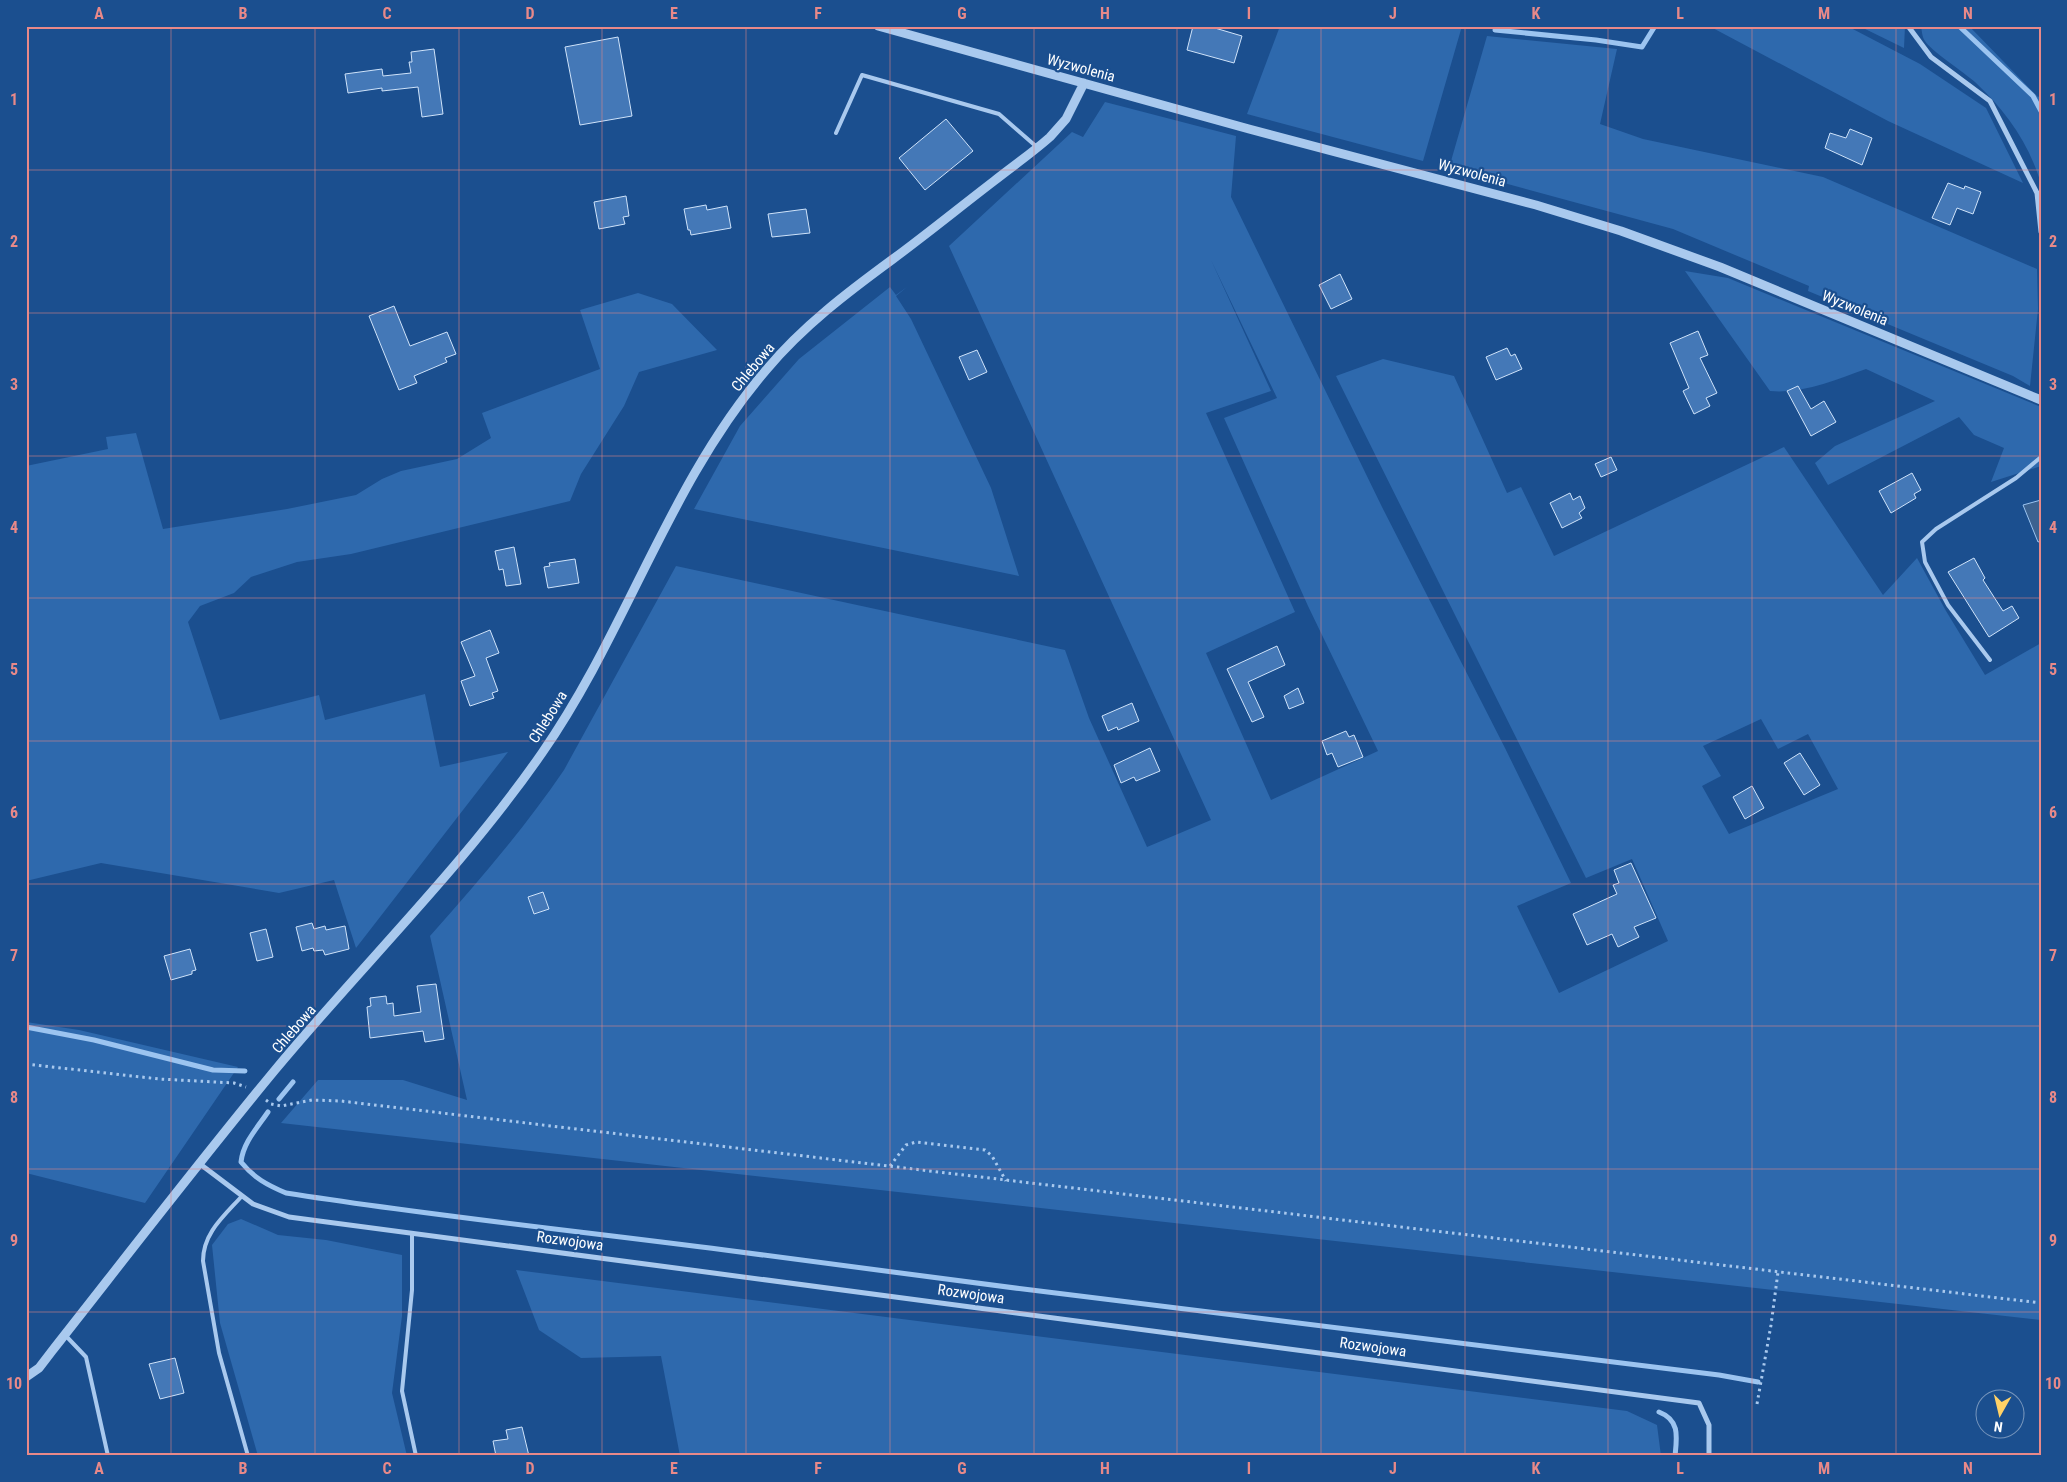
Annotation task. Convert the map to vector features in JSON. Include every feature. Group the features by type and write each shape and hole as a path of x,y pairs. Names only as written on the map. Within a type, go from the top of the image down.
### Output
{"street":[{"name":"Wyzwolenia","path":"878,26 1536,205 1621,231 1720,267 2041,400"},
{"path":"1908,26 1931,57 1990,101 2036,193 2041,232"},
{"name":"Chlebowa","path":"26,1377 39,1368 273,1073 466,854 545,749 599,661 702,457 757,380 842,297 1038,148 1066,119 1084,83"},
{"name":"Rozwojowa","path":"200,1164 253,1204 289,1217 1699,1403 1709,1425 1710,1456"}],"lane":[{"path":"836,134 862,75 999,114 1038,148"},
{"path":"1990,660 1948,606 1925,562 1922,542 1936,529 2016,478 2041,457"},
{"path":"242,1196 209,1234 203,1249 203,1261 219,1353 248,1456"},
{"path":"412,1233 412,1290 402,1391 416,1456"},
{"path":"65,1335 86,1357 108,1456"}],"path":[{"path":"26,1064 159,1079 234,1084 247,1087 276,1106 312,1100 341,1101 2041,1303"},
{"path":"889,1167 906,1145 922,1141 985,1150 992,1156 1006,1181"},
{"path":"1757,1404 1778,1272"}],"shaded area":[{"path":"1280,26 1462,26 1423,161 1247,114"},
{"path":"1709,26 1847,26 1920,64 1986,108 2023,183 1888,121"},
{"path":"1859,26 1905,26 1904,48"},
{"path":"1921,26 1969,26 2038,97 2041,95 2041,184 2023,141 1997,104 1975,82 1928,45 1923,38"},
{"path":"1487,36 1617,49 1600,124 1643,139 1823,177 2037,269 2038,309 2030,386 2013,376 1808,291 1809,286 1673,229 1449,168"},
{"path":"1105,102 1236,136 1231,197 1382,507 1505,748 1571,883 1517,906 1559,993 1668,941 1632,859 1586,878 1336,376 1383,359 1454,376 1507,493 1521,487 1554,556 1784,447 1883,595 1917,558 1946,611 1985,675 2041,643 2041,1320 281,1123 318,1080 403,1080 467,1100 430,936 483,876 564,770 676,566 1065,650 1089,718 1147,847 1211,820 949,246 1072,132 1083,137","holes":["1211,260 1277,398 1224,418 1308,606 1378,751 1271,800 1206,653 1295,612 1206,413 1271,391","1761,719 1778,749 1808,734 1838,789 1729,834 1702,786 1721,776 1703,746"]},
{"path":"1685,271 1728,278 2041,407 2041,466 1991,482 2004,448 1974,435 1959,417 1828,485 1815,463 1835,446 1935,401 1866,369 1831,382 1807,388 1770,391"},
{"path":"890,287 896,295 907,287 896,296 911,319 991,488 1019,576 694,509 740,426 799,359"},
{"path":"638,293 672,304 717,350 639,372 624,406 581,474 570,501 351,554 297,562 251,577 234,593 200,606 188,622 220,720 319,695 325,720 425,694 440,767 508,752 356,948 334,880 279,893 101,863 26,881 26,466 108,449 106,437 136,433 163,529 287,509 356,495 382,479 401,471 457,459 491,438 482,413 600,369 580,310"},
{"path":"2041,500 2041,541 2038,542 2023,505"},
{"path":"26,1022 79,1030 238,1067 145,1203 26,1173"},
{"path":"241,1219 278,1235 326,1240 402,1255 402,1316 392,1393 407,1456 258,1456 220,1323 212,1245 228,1224"},
{"path":"516,1270 1627,1411 1657,1425 1661,1456 680,1456 661,1356 581,1358 539,1330"}],"building":[{"path":"1193,26 1208,26 1242,36 1234,63 1187,50"},
{"path":"618,37 632,116 580,125 565,47"},
{"path":"434,49 443,114 422,117 418,87 382,91 382,88 348,93 345,74 382,69 383,76 411,73 409,62 412,62 411,52"},
{"path":"946,119 973,151 925,190 899,158"},
{"path":"1850,129 1872,138 1862,165 1825,148 1830,133 1846,138"},
{"path":"1948,183 1964,189 1965,186 1981,192 1973,214 1957,208 1950,225 1932,218"},
{"path":"626,196 629,216 623,217 625,224 599,229 594,202"},
{"path":"706,205 707,210 727,206 731,228 691,235 690,230 688,230 684,209"},
{"path":"806,209 810,233 772,237 768,214"},
{"path":"1340,274 1352,299 1331,309 1319,285"},
{"path":"394,306 410,346 447,332 456,354 445,358 447,362 414,376 417,383 399,390 369,316"},
{"path":"1698,331 1708,355 1700,358 1717,393 1706,398 1710,406 1694,414 1683,391 1689,388 1670,343"},
{"path":"1507,348 1511,356 1515,354 1522,369 1496,380 1486,357"},
{"path":"977,350 987,372 969,380 959,357"},
{"path":"1798,386 1811,409 1824,401 1836,422 1811,436 1787,391"},
{"path":"1611,457 1617,470 1601,477 1595,464"},
{"path":"1912,473 1921,490 1914,494 1916,498 1891,513 1879,491"},
{"path":"1570,493 1573,500 1580,496 1585,508 1579,513 1582,518 1562,528 1550,503"},
{"path":"514,547 521,584 506,586 503,569 499,570 495,551"},
{"path":"1974,558 1985,578 1983,580 2003,611 2012,606 2019,618 1989,637 1948,572"},
{"path":"575,559 579,583 548,588 544,567 550,566 549,563"},
{"path":"490,630 499,653 486,658 498,691 492,693 494,698 470,706 461,681 475,676 461,642"},
{"path":"1277,646 1285,665 1248,682 1264,717 1252,722 1227,669"},
{"path":"1298,688 1304,703 1289,709 1284,696"},
{"path":"1132,703 1139,721 1118,730 1117,727 1108,731 1102,716"},
{"path":"1346,731 1349,737 1354,735 1363,757 1338,767 1332,753 1327,755 1322,741"},
{"path":"1150,748 1160,771 1136,781 1134,777 1121,783 1114,765"},
{"path":"1800,753 1820,785 1804,795 1784,763"},
{"path":"1752,786 1764,808 1745,819 1733,797"},
{"path":"1631,863 1656,918 1634,927 1639,937 1618,947 1612,934 1587,945 1573,914 1617,894 1613,885 1619,883 1614,870"},
{"path":"543,892 549,909 534,914 528,897"},
{"path":"312,923 314,929 325,926 326,930 345,926 349,949 325,955 323,950 314,951 313,948 302,951 296,927"},
{"path":"266,929 273,957 257,961 250,933"},
{"path":"190,949 196,970 192,971 192,974 171,980 164,956"},
{"path":"436,984 444,1039 425,1042 423,1031 370,1038 367,1007 371,1006 370,998 386,996 387,1004 393,1003 394,1016 421,1012 417,986"},
{"path":"175,1358 184,1393 160,1399 149,1364"},
{"path":"522,1427 529,1456 496,1456 493,1441 508,1439 506,1430"}],"waterway":[{"path":"1495,30 1596,40 1642,47 1655,26"},
{"path":"1959,26 2033,96 2041,111"},
{"path":"26,1027 94,1040 213,1070 245,1071"},
{"path":"279,1099 293,1082"},
{"path":"268,1112 248,1142 241,1162 261,1180 286,1193 973,1283 1719,1375 1758,1382"},
{"path":"1659,1412 1666,1415 1674,1424 1676,1430 1675,1456"}]}
